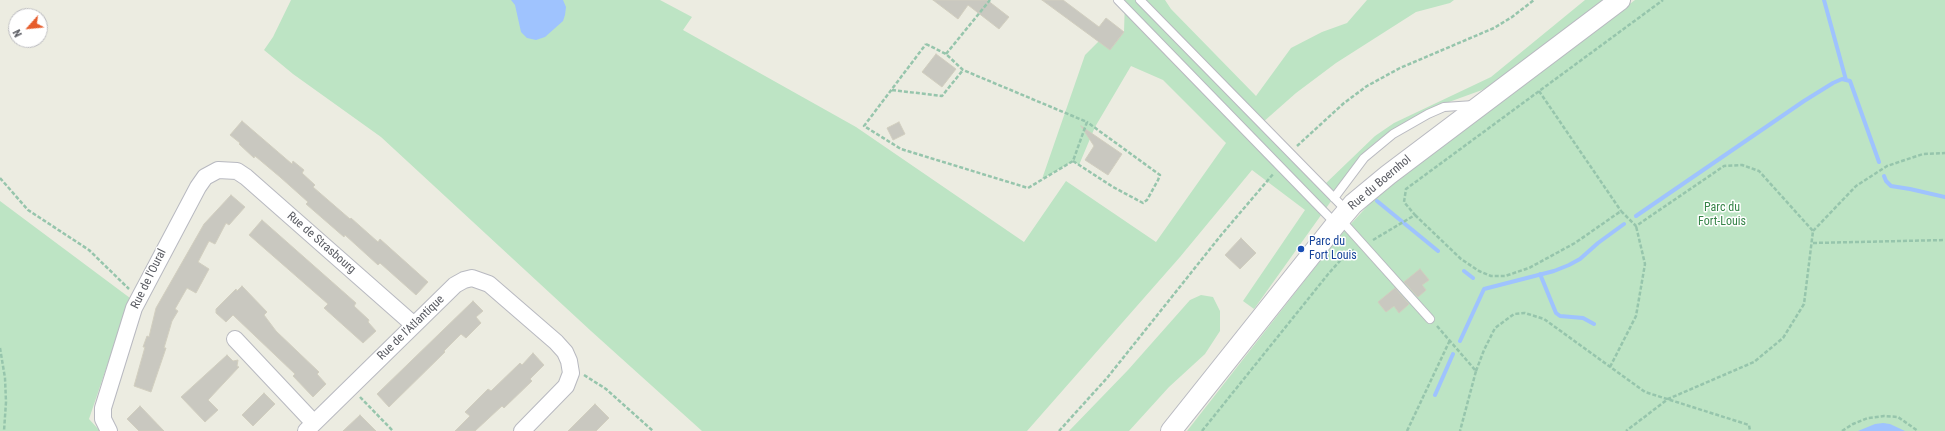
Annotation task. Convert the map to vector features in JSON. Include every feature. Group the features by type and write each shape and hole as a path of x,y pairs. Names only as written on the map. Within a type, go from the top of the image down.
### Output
{"street":[{"name":"Rue du Boernhol","path":"1171,431 1339,213 1388,174 1620,0"},
{"name":"Rue de l'Oural","path":"109,431 103,419 103,408 139,296 198,187 209,174 224,169"},
{"name":"Rue de Strasbourg","path":"224,169 237,171 246,177 414,325"},
{"name":"Rue de l'Atlantique","path":"310,427 455,285 468,279 478,279 489,284 560,347 567,356 571,367"},
{"path":"235,339 310,427"},
{"path":"522,431 563,392 569,380 571,367"}],"lane":[{"path":"1118,0 1280,166 1339,213"},
{"path":"1140,0 1291,152 1364,245 1430,320"},
{"path":"1339,213 1364,158 1393,134 1418,119 1444,107 1481,104"}],"path":[{"path":"946,54 990,0"},
{"path":"1291,152 1344,103 1367,86 1400,68 1494,28 1512,17 1534,0"},
{"path":"1621,211 1575,243 1529,268 1505,276 1491,276 1479,271 1461,259 1415,215 1404,202 1406,189 1663,0"},
{"path":"1073,161 1113,187 1143,203 1147,200 1160,175 1087,122 963,70 946,54 926,44 864,126 901,149 1028,188 1073,161 1087,122"},
{"path":"891,90 942,96 963,70"},
{"path":"1539,91 1621,211 1636,226 1645,264 1636,316 1610,368"},
{"path":"1813,231 1856,186 1887,166 1923,154 1945,153"},
{"path":"1626,431 1668,399 1754,362 1783,338 1804,304 1813,243 1813,231 1759,171 1742,165 1724,166 1636,226"},
{"path":"1059,431 1101,384 1222,234 1280,166"},
{"path":"0,178 28,210 89,250 132,293 139,296"},
{"path":"1202,431 1329,273 1348,253 1415,215"},
{"path":"1813,243 1945,240"},
{"path":"1460,431 1476,371 1495,328 1501,322 1519,313 1525,313 1544,319 1645,392 1749,425 1750,431"},
{"path":"1430,320 1450,340 1476,371"},
{"path":"1407,431 1450,340"},
{"path":"0,348 6,396 4,431"},
{"path":"571,367 600,384 653,431"},
{"path":"351,388 393,431"},
{"path":"1842,431 1853,424 1868,418 1884,416 1898,417 1918,431"}],"green space":[{"path":"291,0 660,0 692,17 683,30 856,127 1024,242 1066,181 1156,242 1226,143 1163,80 1131,66 1095,127 1079,165 1073,161 1042,179 1085,55 1099,41 1110,49 1124,32 1125,0 1165,0 1171,9 1256,96 1291,48 1322,32 1347,23 1367,0 1454,0 1450,3 1416,12 1336,63 1296,93 1262,123 1323,186 1375,136 1394,123 1491,77 1585,0 1605,0 1513,73 1482,90 1427,110 1392,130 1369,148 1254,309 1243,301 1305,210 1252,170 1180,257 1027,431 702,431 591,331 381,137 293,74 264,50 273,37"},
{"name":"Parc du Fort-Louis","path":"1635,0 1945,0 1945,431 1187,431 1338,238 1372,201 1389,186"},
{"path":"0,201 130,298 89,419 100,431 0,431"},
{"path":"1201,295 1213,297 1220,311 1220,331 1205,354 1169,387 1129,431 1069,431 1128,370 1190,300"}],"water":[{"path":"511,0 563,0 566,7 563,21 545,37 536,40 527,38 521,32 515,5"},
{"path":"1875,424 1890,424 1905,431 1858,431"}],"building":[{"path":"933,0 987,0 1009,17 999,29 968,5 958,19"},
{"path":"1042,0 1063,0 1099,27 1106,18 1124,32 1110,50"},
{"path":"936,54 956,69 942,87 922,72"},
{"path":"242,121 292,164 293,161 304,170 302,173 315,185 313,187 378,242 380,239 428,282 416,295 380,263 378,265 345,235 344,237 306,204 308,202 255,156 254,158 230,135"},
{"path":"899,122 905,134 893,140 887,128"},
{"path":"1081,126 1122,154 1108,175 1085,160 1094,146"},
{"path":"231,195 245,207 229,225 226,223 215,244 209,241 198,262 209,269 196,293 187,288 175,309 178,311 172,321 164,348 166,348 151,392 134,386 145,347 143,347 147,336 149,337 156,308 204,224"},
{"path":"262,220 356,303 354,306 369,320 368,322 376,331 363,343 324,308 328,304 249,235"},
{"path":"1241,238 1256,253 1240,269 1225,255"},
{"path":"1420,269 1429,280 1422,285 1426,290 1418,297 1404,282"},
{"path":"242,286 267,312 264,315 276,331 319,372 317,374 326,384 313,397 293,376 295,374 233,315 226,322 216,313 216,309 236,289 237,291"},
{"path":"1395,288 1409,304 1399,313 1394,306 1386,312 1378,302"},
{"path":"473,301 483,311 476,317 481,323 466,338 461,334 444,351 445,352 389,407 377,394"},
{"path":"533,353 544,365 530,379 532,381 504,408 502,406 475,431 455,431 470,416 465,412 488,389 491,391 520,363 522,365"},
{"path":"227,355 233,361 238,360 237,366 239,367 208,400 218,410 205,422 181,397"},
{"path":"264,393 275,404 253,426 242,415"},
{"path":"595,404 609,418 596,431 568,431"},
{"path":"140,406 164,431 139,431 127,419"},
{"path":"360,415 376,431 343,431"}],"waterway":[{"path":"1824,0 1846,80"},
{"path":"1636,216 1804,101 1842,79 1850,81 1879,162"},
{"path":"1884,176 1886,181 1891,186 1945,197"},
{"path":"1377,201 1438,251"},
{"path":"1460,341 1484,289 1554,271 1569,265 1580,259 1598,243 1624,224"},
{"path":"1464,271 1473,278"},
{"path":"1540,274 1556,313 1560,316 1583,318 1594,324"},
{"path":"1435,395 1453,354"}],"place":[{"name":"Parc du Fort Louis","path":"1301,249"}]}
